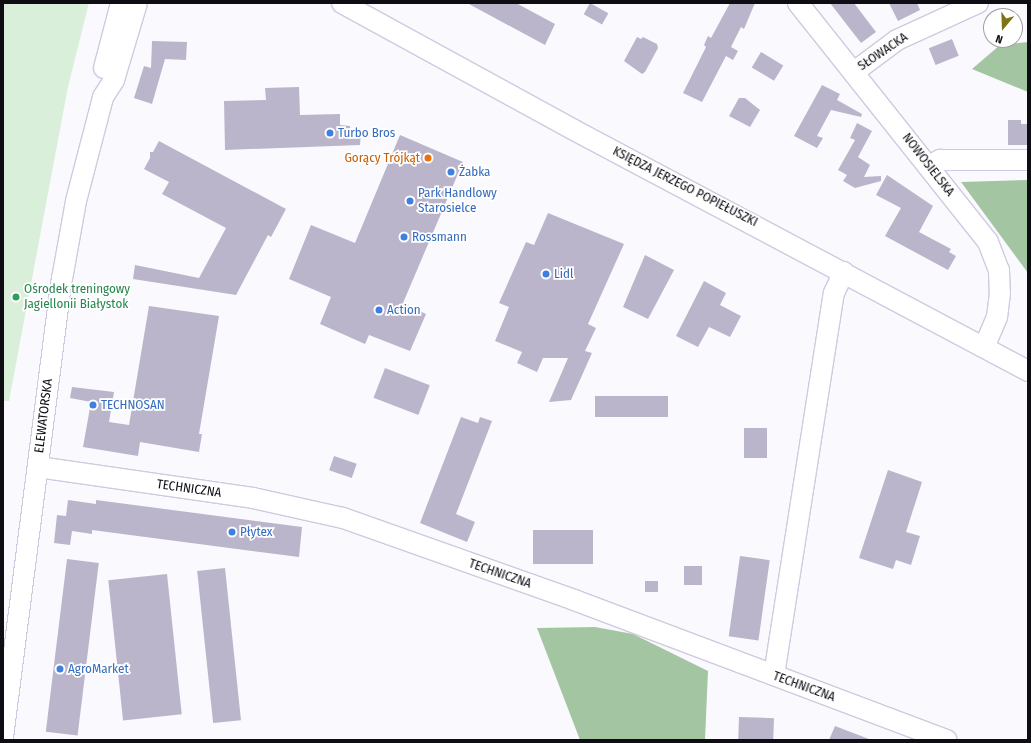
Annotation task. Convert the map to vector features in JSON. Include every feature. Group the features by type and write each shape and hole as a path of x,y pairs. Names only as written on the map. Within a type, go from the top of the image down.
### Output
{"street":[{"name":"ELEWATORSKA","path":"3,737 62,279 76,201 103,97 102,77 121,3"},
{"name":"ELEWATORSKA","path":"103,97 114,80 137,3"},
{"name":"KSIĘDZA JERZEGO POPIEŁUSZKI","path":"342,3 574,130 1028,370"},
{"name":"NOWOSIELSKA","path":"798,3 981,232 996,259 1000,280 999,307 984,347"},
{"name":"SŁOWACKA","path":"854,72 897,40 978,3"},
{"path":"929,166 940,160 1028,160"},
{"path":"774,676 834,293 844,272"},
{"name":"TECHNICZNA","path":"38,467 253,498 343,518 574,600 947,740"}],"green space":[{"name":"Ośrodek treningowy Jagiellonii Białystok","path":"3,3 89,3 68,87 9,401 3,401"},
{"path":"1028,42 1028,92 972,69 996,48 1023,48 1023,43"},
{"path":"1028,180 1028,273 961,182"},
{"path":"595,627 633,634 708,671 705,740 580,740 537,628"}],"building":[{"path":"467,3 516,3 555,24 545,45"},
{"path":"590,3 608,13 602,25 584,14"},
{"path":"730,3 755,3 744,29 741,27 731,47 738,51 733,60 726,56 702,102 683,93 706,47 704,45 708,36 711,38"},
{"path":"830,3 854,3 876,32 861,43"},
{"path":"889,3 917,3 920,10 898,21"},
{"path":"637,37 641,39 643,37 657,44 658,48 645,72 642,74 624,61"},
{"path":"952,39 959,56 936,65 929,48"},
{"path":"152,41 187,42 186,60 165,59 152,104 134,98 144,66 151,68"},
{"path":"761,52 783,65 774,81 752,67"},
{"path":"822,85 840,94 837,100 862,114 861,117 831,110 817,136 823,138 817,148 794,136"},
{"path":"299,87 300,115 340,114 340,125 350,126 351,132 361,132 360,145 225,150 224,101 266,100 265,88"},
{"path":"739,98 745,98 760,110 750,127 729,116"},
{"path":"1008,120 1021,120 1021,124 1028,124 1028,145 1008,145"},
{"path":"857,123 872,131 858,157 870,165 864,177 881,176 881,181 855,188 843,181 847,175 838,170 855,140 850,138"},
{"path":"400,135 463,162 403,303 426,314 410,351 369,335 365,344 320,324 331,297 289,279 311,225 355,243"},
{"path":"159,141 286,209 271,237 268,235 236,295 133,279 135,265 199,278 226,228 162,194 169,182 144,169 150,158 150,152 153,152"},
{"path":"887,175 933,206 919,232 951,249 949,252 956,256 948,270 885,236 901,208 876,195"},
{"name":"Lidl","path":"548,213 624,244 588,324 596,328 585,351 592,353 571,400 549,402 568,358 543,358 537,372 517,363 522,352 495,341 509,307 499,303 526,242 534,245"},
{"path":"645,255 674,270 648,319 623,307"},
{"path":"704,281 726,293 720,305 741,316 730,337 709,327 698,347 676,336"},
{"path":"149,306 219,316 199,434 202,434 199,452 140,442 138,456 83,447 91,402 70,398 72,387 114,392 109,422 129,425"},
{"path":"385,368 430,385 418,415 374,398"},
{"path":"595,396 668,396 668,417 595,417"},
{"path":"461,417 478,423 480,417 492,421 456,514 475,522 467,542 420,523"},
{"path":"744,428 767,428 767,458 744,458"},
{"path":"334,456 357,464 352,478 329,470"},
{"path":"888,470 922,482 906,532 920,536 911,565 896,560 893,569 859,558"},
{"path":"68,500 96,504 96,500 302,527 299,557 92,530 92,534 72,531 70,545 54,543 57,515 66,516"},
{"path":"533,530 593,530 593,564 533,564"},
{"path":"740,556 770,560 758,640 729,636"},
{"path":"67,559 99,563 78,736 46,732"},
{"path":"684,566 702,566 702,585 684,585"},
{"path":"225,568 241,720 213,723 197,571"},
{"path":"167,574 182,714 123,720 108,580"},
{"path":"645,581 658,581 658,592 645,592"},
{"path":"739,717 774,718 773,740 738,740"},
{"path":"835,726 869,739 829,740"}],"place":[{"name":"Turbo Bros","path":"330,133"},
{"name":"Gorący Trójkąt","path":"428,158"},
{"name":"Żabka","path":"451,172"},
{"name":"Park Handlowy Starosielce","path":"410,201"},
{"name":"Rossmann","path":"404,237"},
{"name":"Lidl","path":"546,274"},
{"name":"Ośrodek treningowy Jagiellonii Białystok","path":"16,297"},
{"name":"Action","path":"379,310"},
{"name":"TECHNOSAN","path":"93,405"},
{"name":"Płytex","path":"232,532"},
{"name":"AgroMarket","path":"60,669"}]}
